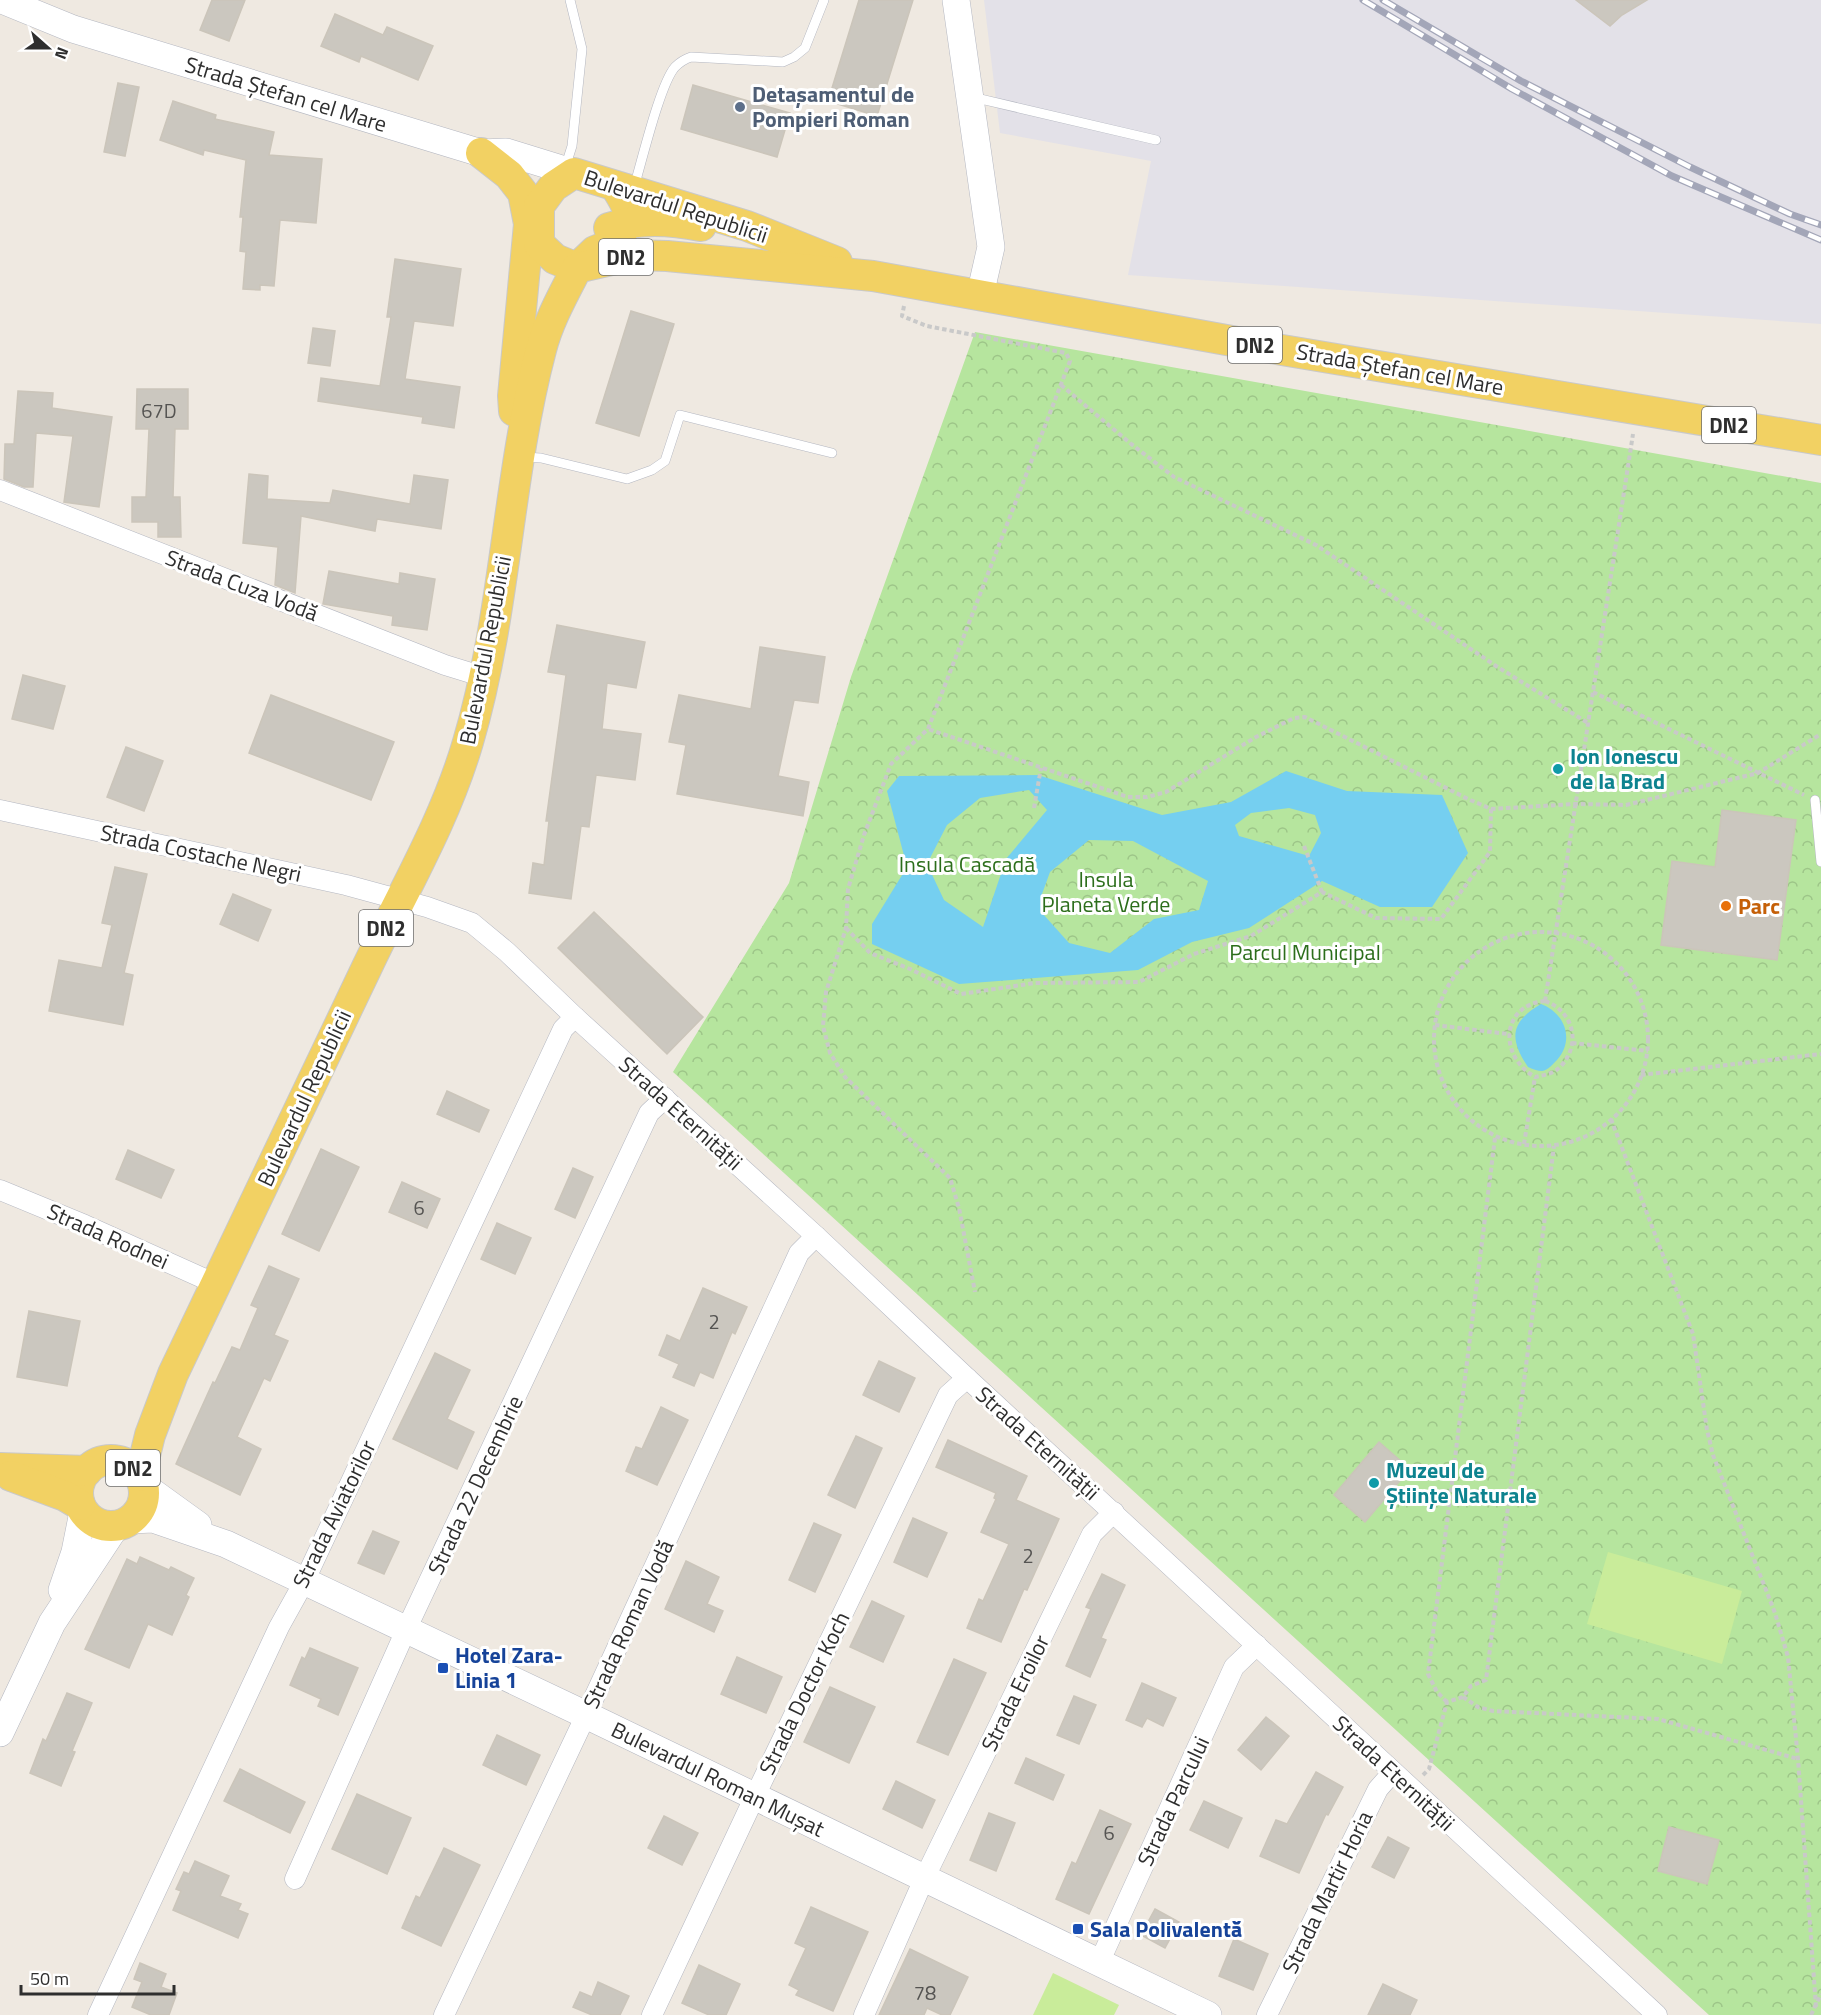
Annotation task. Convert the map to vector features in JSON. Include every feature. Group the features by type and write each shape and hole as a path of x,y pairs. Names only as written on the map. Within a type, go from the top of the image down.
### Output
{"main road":[{"path":"481,153 509,175 522,193 534,215 539,244 566,264 617,242 627,224 629,209 624,189"},
{"name":"Bulevardul Republicii","path":"534,215 553,187 569,172 747,226 786,243"},
{"path":"519,326 534,215"},
{"name":"Bulevardul Republicii","path":"627,224 640,221 684,223 786,243"},
{"name":"DN2","path":"786,243 873,276"},
{"name":"Bulevardul Republicii","path":"142,1481 150,1435 173,1374 375,949 440,821 468,743 495,624 518,456 541,348 556,309 566,264 634,255 667,256 873,276"},
{"name":"DN2","path":"518,456 513,396 519,326 531,290 546,268 566,264"},
{"name":"Strada Ștefan cel Mare","path":"873,276 1282,350 1821,440"},
{"name":"Bulevardul Republicii","path":"100,1465 173,1374"},
{"name":"DN2","path":"128,1464 142,1481 142,1505 123,1523 97,1524 82,1508 65,1496 0,1470 128,1464"},
{"name":"DN2","path":"82,1508 79,1487 100,1465"}],"street":[{"name":"Strada Ștefan cel Mare","path":"2,0 74,29 481,153 506,152 569,172"},
{"path":"956,0 991,247 980,295"},
{"name":"Strada Cuza Vodă","path":"0,490 445,664 484,677"},
{"name":"Strada Costache Negri","path":"0,810 401,899"},
{"name":"Strada Eternității","path":"401,899 472,923 507,952 1657,2015"},
{"name":"Strada Aviatorilor","path":"98,2015 274,1637 304,1582 563,1029 575,1017"},
{"name":"Strada 22 Decembrie","path":"295,1879 406,1630 649,1113 665,1098"},
{"name":"Strada Rodnei","path":"0,1190 85,1225 216,1284"},
{"name":"Strada Roman Vodă","path":"444,2015 586,1715 799,1254 816,1236"},
{"name":"Strada Doctor Koch","path":"652,2015 754,1796 948,1395 967,1378"},
{"name":"Bulevardul Roman Mușat","path":"142,1481 226,1544"},
{"path":"0,1732 52,1623 75,1552 82,1508"},
{"name":"Strada Eroilor","path":"864,2015 924,1879 1092,1534 1114,1512"},
{"name":"Bulevardul Roman Mușat","path":"123,1523 153,1519 226,1544 1207,2015"},
{"path":"52,1623 123,1523"},
{"name":"Strada Parcului","path":"1099,1963 1234,1667 1257,1645"},
{"name":"Strada Martir Horia","path":"1267,2015 1378,1789 1393,1772"}],"lane":[{"path":"569,172 582,49 570,0"},
{"path":"624,189 674,68 683,60 691,57 783,62 805,48 824,0"},
{"path":"970,96 1156,140"},
{"path":"518,456 541,458 627,479 652,470 665,461 680,415 832,453"},
{"path":"1815,800 1821,862"}],"path":[{"path":"908,282 902,316 927,326 1066,353 1070,361 928,729 891,764 864,835 848,889 846,928 826,992 824,1026 830,1053 845,1077 950,1178 959,1208 975,1292"},
{"path":"1061,385 1174,477 1316,545 1496,666 1588,723"},
{"path":"1545,1000 1637,410"},
{"path":"1593,692 1815,800"},
{"path":"928,729 1128,797 1166,792 1256,737 1294,718 1305,717 1491,809 1575,804 1626,805 1758,773 1821,734"},
{"path":"1034,808 1041,768"},
{"path":"1304,846 1322,892 1376,918 1441,919 1490,852 1491,809"},
{"path":"846,928 870,953 910,969 961,994 1035,983 1139,982 1194,954 1251,936 1322,892"},
{"path":"1525,932 1555,933 1584,940 1613,958 1634,984 1646,1015 1648,1051 1641,1075 1629,1099 1611,1119 1592,1133 1554,1146 1524,1144 1495,1138 1460,1109 1444,1084 1435,1055 1435,1025 1442,998 1450,982 1474,954 1498,940 1525,932"},
{"path":"1545,1000 1557,1005 1566,1014 1571,1025 1572,1043 1561,1066 1550,1074 1535,1077 1523,1070 1515,1059 1510,1048 1508,1034 1514,1020 1522,1011 1532,1002 1545,1000"},
{"path":"1435,1025 1508,1034"},
{"path":"1572,1043 1648,1051"},
{"path":"1641,1075 1821,1054"},
{"path":"1524,1144 1535,1077"},
{"path":"1611,1119 1693,1334 1707,1430 1713,1455 1775,1613 1788,1657 1798,1759 1816,2007"},
{"path":"1447,1702 1437,1692 1428,1674 1495,1138"},
{"path":"1447,1702 1463,1697 1471,1686 1486,1680 1554,1146"},
{"path":"1463,1697 1478,1707 1493,1711 1658,1719 1798,1759"},
{"path":"1410,1787 1429,1769 1447,1702"},
{"path":"1811,2015 1821,1994"}],"shaded area":[{"path":"984,0 1821,0 1821,324 1128,275 1151,161 1000,133"}],"green space":[{"name":"Parcul Municipal","path":"975,332 1821,483 1821,2015 1709,2015 673,1072 789,883 851,677"},
{"path":"1608,1552 1742,1591 1722,1664 1587,1624"},
{"path":"1053,1973 1119,2005 1114,2015 1033,2015"}],"water":[{"path":"1286,771 1347,791 1442,795 1468,853 1432,907 1380,907 1322,881 1249,928 1192,942 1138,970 959,984 872,944 872,924 907,867 887,791 899,776 1038,775 1162,815 1231,802","holes":["1029,790 1047,810 1006,859 983,927 944,900 927,864 947,825 980,798","1289,808 1315,815 1321,833 1309,856 1239,836 1235,825 1251,813","1089,840 1133,841 1208,881 1199,910 1154,919 1110,953 1069,943 1043,914 1042,894 1050,872"]},
{"path":"1541,1004 1549,1008 1561,1020 1566,1036 1562,1052 1557,1060 1542,1071 1528,1067 1516,1040 1518,1024 1523,1017"}],"building":[{"path":"212,0 245,0 229,41 200,30"},
{"path":"859,0 913,0 877,116 828,101"},
{"path":"1576,0 1647,0 1622,15 1610,26"},
{"path":"335,14 383,35 387,27 433,46 418,80 361,56 359,62 321,46"},
{"path":"118,83 139,87 125,156 104,152"},
{"path":"693,85 790,113 777,157 681,129"},
{"path":"173,101 216,115 215,119 274,132 269,155 322,159 316,223 280,220 274,286 260,285 260,290 243,289 246,252 240,251 243,217 240,217 246,160 204,150 203,155 160,140"},
{"path":"395,259 461,269 453,326 414,321 405,379 460,387 454,428 422,423 423,417 318,401 321,378 380,386 391,317 387,317"},
{"path":"631,311 674,324 639,436 596,423"},
{"path":"313,328 335,331 330,366 308,363"},
{"path":"137,389 188,389 188,429 175,429 173,497 180,497 181,537 158,537 158,522 132,522 132,497 146,497 149,429 136,429"},
{"path":"18,391 53,393 52,408 112,417 99,507 64,502 73,436 36,433 33,487 24,487 4,479 5,444 14,444"},
{"path":"249,474 268,476 267,499 330,503 333,490 410,504 414,475 448,480 441,529 377,519 375,531 301,516 295,593 275,585 278,547 243,543"},
{"path":"329,571 399,584 400,573 435,579 427,630 392,625 393,616 323,604"},
{"path":"557,625 645,642 636,688 607,683 602,729 641,734 635,780 596,775 589,827 581,826 571,899 529,893 533,863 544,865 549,821 546,821 566,675 548,672"},
{"path":"760,647 825,657 818,703 794,700 778,776 809,782 803,816 677,794 686,745 669,742 679,695 751,709"},
{"path":"23,675 65,686 53,729 12,719"},
{"path":"271,695 394,742 371,800 249,753"},
{"path":"126,747 163,761 144,811 107,797"},
{"name":"Parc","path":"1722,810 1796,820 1777,960 1661,945 1672,861 1715,867"},
{"path":"115,867 147,874 124,973 133,975 123,1025 49,1011 59,960 102,968 112,925 102,923"},
{"path":"233,894 271,910 258,941 220,924"},
{"path":"594,912 703,1017 667,1054 558,948"},
{"path":"447,1091 489,1110 479,1132 437,1114"},
{"path":"321,1149 359,1167 319,1251 282,1234"},
{"path":"128,1150 174,1170 161,1198 116,1179"},
{"path":"573,1168 593,1177 575,1218 555,1209"},
{"path":"402,1182 440,1199 427,1228 389,1212"},
{"path":"497,1223 531,1238 515,1274 481,1259"},
{"path":"269,1266 299,1279 274,1335 288,1341 270,1381 264,1378 237,1437 261,1449 240,1495 176,1464 213,1382 215,1383 232,1347 240,1350 258,1308 251,1305"},
{"path":"703,1288 747,1307 735,1334 732,1332 713,1378 700,1372 694,1386 673,1377 679,1364 659,1355 667,1335 680,1341"},
{"path":"29,1311 80,1321 67,1386 17,1377"},
{"path":"435,1353 470,1370 447,1419 474,1432 457,1469 393,1439"},
{"path":"879,1361 915,1378 899,1412 863,1395"},
{"path":"661,1407 688,1420 657,1485 626,1471 636,1447 642,1449"},
{"path":"856,1436 882,1448 855,1508 828,1495"},
{"path":"948,1440 1027,1476 1016,1500 1059,1519 1027,1590 1024,1589 1001,1642 967,1628 979,1599 983,1601 1009,1544 981,1532 996,1499 994,1498 996,1493 936,1467"},
{"path":"1379,1442 1410,1469 1365,1522 1334,1495"},
{"path":"913,1518 947,1533 927,1577 894,1562"},
{"path":"814,1523 841,1535 815,1592 789,1580"},
{"path":"373,1531 399,1542 384,1574 358,1563"},
{"path":"140,1557 169,1570 171,1567 194,1578 186,1595 189,1597 172,1635 148,1624 129,1668 85,1649 127,1559 137,1564"},
{"path":"686,1561 719,1577 707,1604 723,1611 714,1632 665,1609"},
{"path":"1102,1574 1125,1585 1101,1638 1106,1640 1090,1677 1066,1666 1091,1609 1086,1607"},
{"path":"872,1601 904,1616 883,1662 850,1647"},
{"path":"310,1648 358,1668 338,1715 318,1706 321,1699 290,1685 302,1657 305,1659"},
{"path":"737,1657 782,1677 766,1713 721,1694"},
{"path":"954,1659 986,1673 948,1755 917,1742"},
{"path":"1142,1683 1176,1698 1163,1726 1147,1718 1142,1727 1126,1720"},
{"path":"830,1687 875,1707 849,1763 804,1742"},
{"path":"67,1693 92,1703 72,1751 75,1752 61,1786 30,1773 43,1739 46,1741"},
{"path":"1074,1696 1096,1705 1079,1744 1057,1735"},
{"path":"1266,1717 1289,1736 1261,1770 1238,1750"},
{"path":"497,1735 540,1755 526,1785 483,1765"},
{"path":"1026,1758 1064,1775 1053,1800 1015,1783"},
{"path":"240,1769 305,1802 290,1833 224,1801"},
{"path":"1316,1772 1343,1787 1328,1815 1326,1814 1299,1873 1260,1856 1276,1820 1287,1824"},
{"path":"896,1781 935,1800 922,1828 883,1809"},
{"path":"357,1794 411,1818 387,1874 332,1849"},
{"path":"1204,1801 1242,1818 1228,1848 1190,1830"},
{"path":"1100,1810 1131,1824 1089,1914 1056,1899 1072,1862 1076,1864"},
{"path":"989,1813 1015,1823 996,1871 970,1860"},
{"path":"664,1816 698,1833 682,1865 648,1848"},
{"path":"1669,1827 1719,1840 1707,1884 1658,1871"},
{"path":"1388,1837 1409,1848 1394,1878 1372,1867"},
{"path":"444,1848 480,1865 441,1946 402,1928 416,1896 420,1898"},
{"path":"195,1861 229,1876 220,1896 241,1904 238,1910 248,1914 238,1938 173,1910 181,1891 176,1889 184,1872 189,1874"},
{"path":"811,1907 868,1932 833,2011 796,1995 799,1990 789,1985 806,1948 795,1943"},
{"path":"1155,1909 1179,1922 1165,1948 1141,1935"},
{"path":"1234,1939 1268,1954 1253,1990 1219,1976"},
{"path":"910,1949 968,1977 950,2015 942,2015 927,2008 924,2015 879,2015"},
{"path":"140,1963 166,1974 161,1987 177,1993 169,2015 151,2015 132,2007 142,1982 134,1979"},
{"path":"699,1965 740,1984 726,2015 709,2015 682,2003"},
{"path":"598,1982 629,1996 620,2015 592,2015 573,2007 580,1992 592,1997"},
{"path":"1383,1984 1417,2000 1410,2015 1368,2015"}],"railway":[{"path":"1363,0 1512,89 1672,176 1821,240"},
{"path":"1383,0 1521,81 1690,167 1790,214 1821,225"}],"place":[{"name":"Detașamentul de Pompieri Roman","path":"740,107"},
{"name":"Ion Ionescu de la Brad","path":"1558,769"},
{"name":"Parc","path":"1726,906"},
{"name":"Muzeul de Științe Naturale","path":"1374,1483"},
{"name":"Hotel Zara- Linia 1","path":"443,1668"},
{"name":"Sala Polivalentă","path":"1078,1929"}],"park label":[{"name":"Insula Cascadă","path":"967,864"},
{"name":"Insula Planeta Verde","path":"1106,892"}]}
